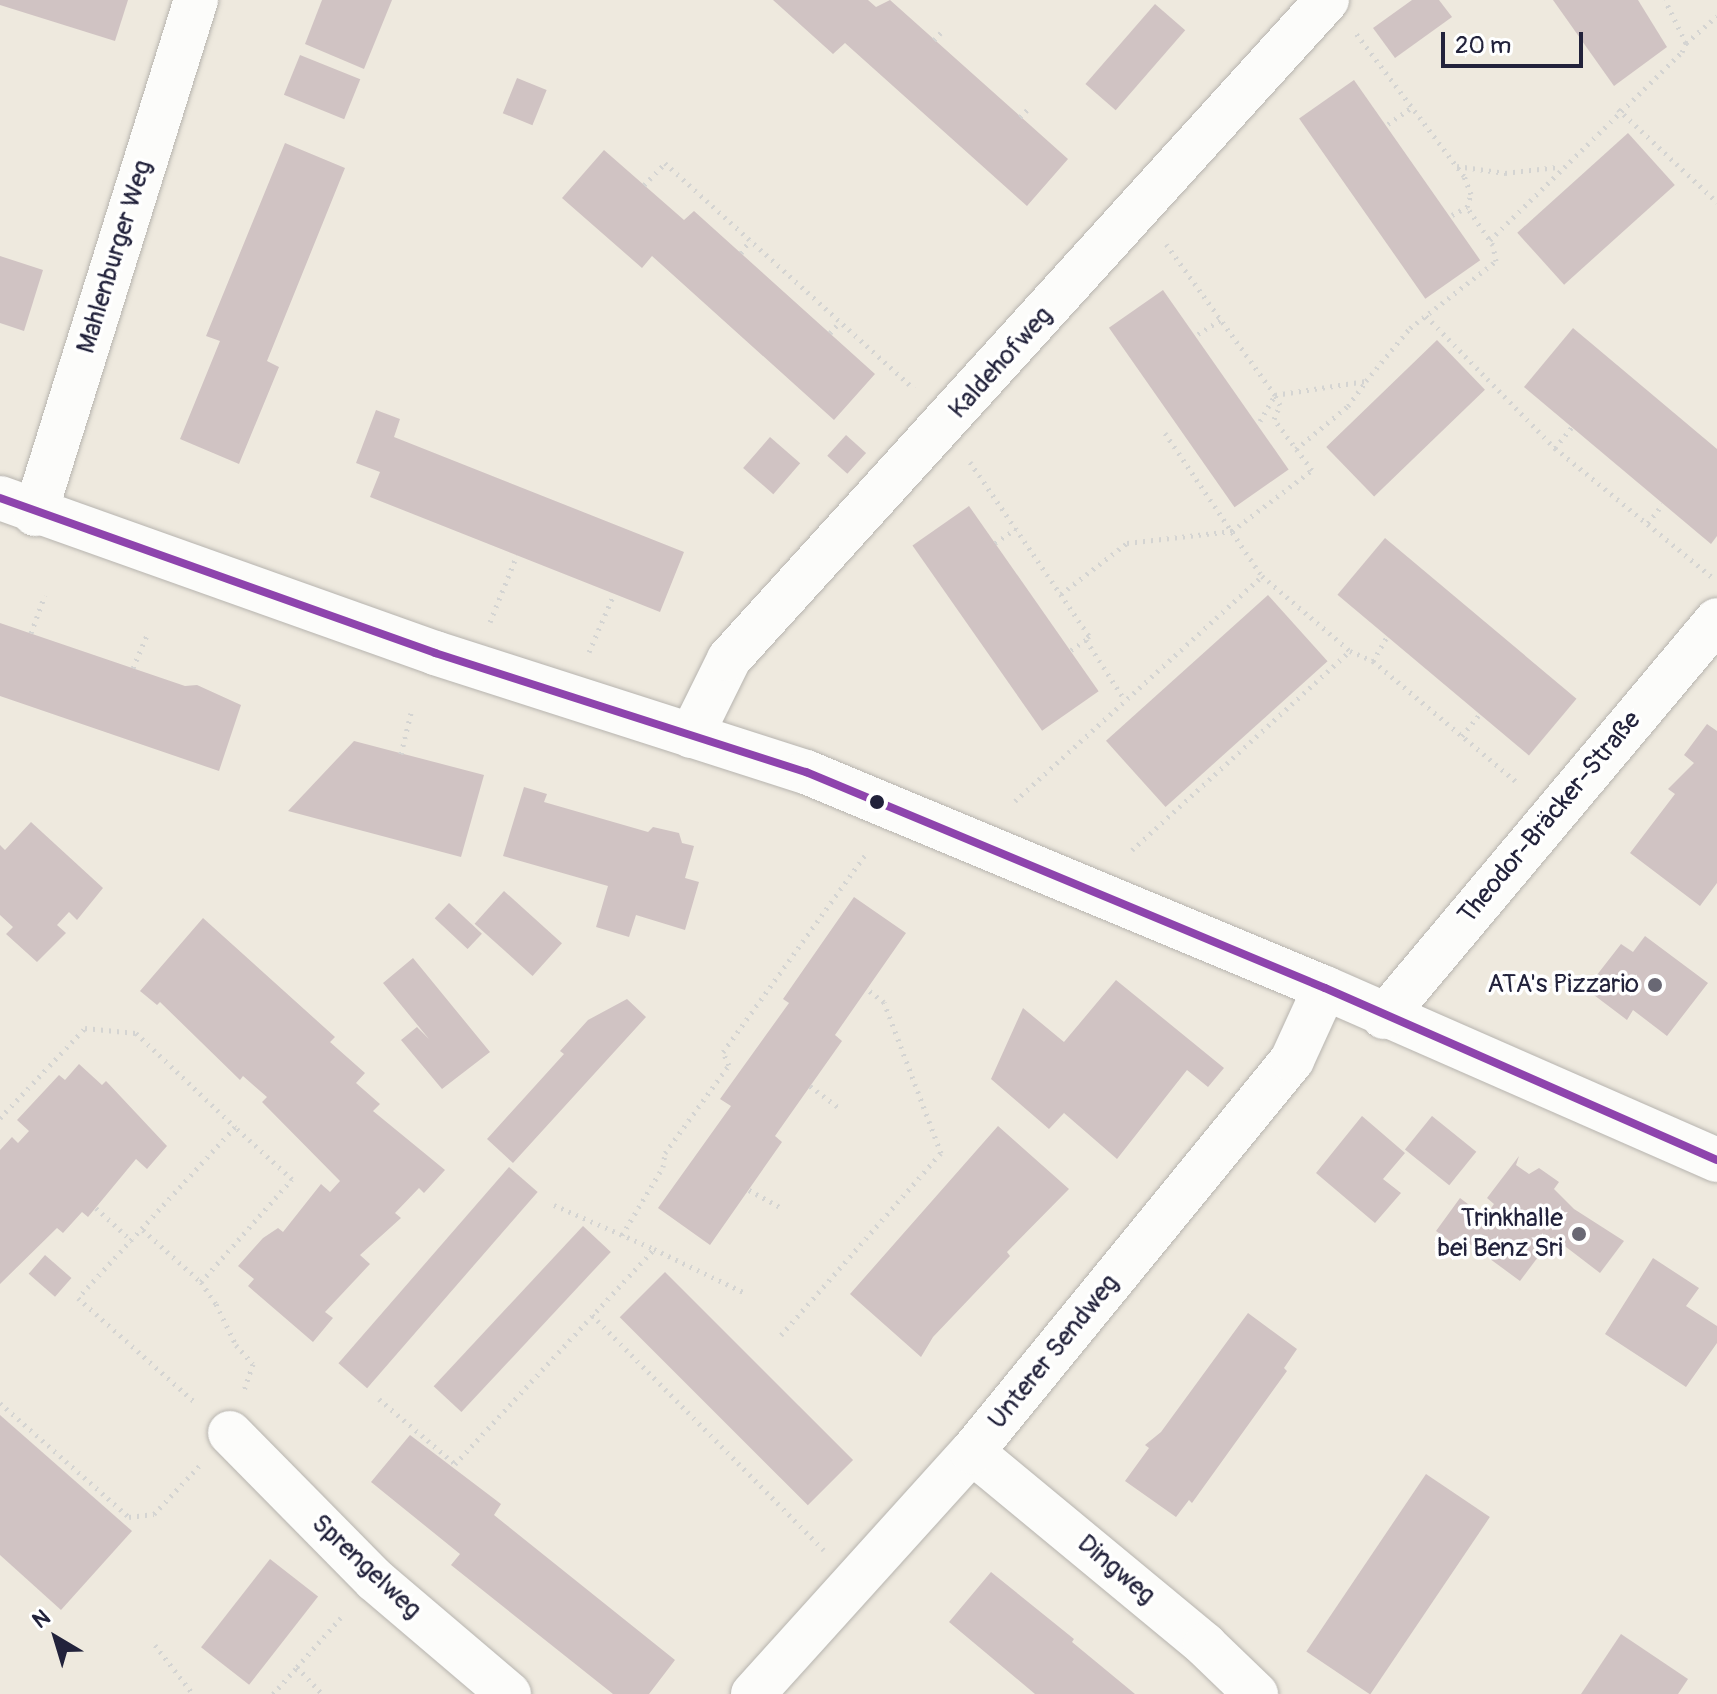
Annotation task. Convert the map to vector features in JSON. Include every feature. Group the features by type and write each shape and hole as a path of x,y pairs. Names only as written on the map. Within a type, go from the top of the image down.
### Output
{"street":[{"name":"Mahlenburger Weg","path":"17,506 196,0"},
{"name":"Kaldehofweg","path":"691,736 729,659 1142,208 1338,12"},
{"path":"17,506 858,793 1325,988 1384,1017 1717,1160"},
{"name":"Theodor-Bräcker-Straße","path":"1384,1017 1717,620"},
{"name":"Unterer Sendweg","path":"753,1694 972,1452 1292,1060 1325,988"},
{"name":"Sprengelweg","path":"230,1433 375,1580 509,1694"},
{"name":"Dingweg","path":"972,1452 1205,1645 1256,1694"}],"path":[{"path":"1665,0 1686,43"},
{"path":"1338,12 1412,107 1455,166 1471,194 1467,207 1452,215"},
{"path":"1490,240 1559,166 1717,16"},
{"path":"934,40 945,28"},
{"path":"1020,117 1031,106"},
{"path":"1388,124 1412,107"},
{"path":"1618,109 1717,202"},
{"path":"644,185 665,163 946,423 1089,636 1071,650"},
{"path":"1455,166 1505,173 1559,166"},
{"path":"1296,449 1348,406 1366,381 1426,316 1496,261 1490,240 1467,207"},
{"path":"1061,594 1127,543 1232,531 1312,470 1274,419 1280,405 1275,395 1142,208"},
{"path":"741,253 750,240"},
{"path":"1426,316 1555,448 1717,581"},
{"path":"1198,334 1220,320"},
{"path":"830,333 840,322"},
{"path":"1275,395 1366,381"},
{"path":"1260,421 1275,395"},
{"path":"1555,448 1572,427"},
{"path":"1165,433 1262,576 1350,651 1373,661 1553,814"},
{"path":"1648,523 1663,504"},
{"path":"995,543 1016,529"},
{"path":"490,622 517,555"},
{"path":"1015,801 1262,576"},
{"path":"589,652 614,594"},
{"path":"31,633 45,595"},
{"path":"133,668 148,633"},
{"path":"1373,661 1387,637"},
{"path":"1086,640 1124,699"},
{"path":"1132,850 1350,651"},
{"path":"401,754 411,713"},
{"path":"1462,737 1479,715"},
{"path":"622,1235 663,1167 665,1153 729,1065 723,1052 866,854"},
{"path":"781,1335 941,1153 884,1002 867,989"},
{"path":"0,1118 85,1028 136,1033 292,1179 201,1282"},
{"path":"810,1086 838,1107"},
{"path":"230,1433 78,1298 235,1127"},
{"path":"749,1190 781,1208"},
{"path":"554,1205 743,1292"},
{"path":"96,1208 132,1241"},
{"path":"0,1403 129,1517 154,1514 230,1433 253,1364 236,1345 201,1282 143,1230"},
{"path":"379,1399 455,1464 654,1249"},
{"path":"592,1315 855,1582"},
{"path":"273,1694 375,1580"},
{"path":"155,1645 193,1694"},
{"path":"297,1667 322,1694"}],"building":[{"path":"0,0 128,0 115,41 0,5"},
{"path":"322,0 392,0 364,69 305,44"},
{"path":"773,0 868,0 876,7 890,0 1068,159 1027,206 845,43 833,54"},
{"path":"1412,0 1439,0 1452,17 1395,58 1373,28"},
{"path":"1553,0 1638,0 1667,47 1614,86"},
{"path":"1155,4 1185,30 1116,110 1085,84"},
{"path":"300,55 360,79 344,119 284,95"},
{"path":"517,78 547,90 532,125 503,113"},
{"path":"1354,80 1480,260 1425,299 1299,118"},
{"path":"1628,133 1675,185 1564,285 1517,233"},
{"path":"285,143 345,168 267,361 279,367 239,464 180,439 220,341 206,336"},
{"path":"604,150 684,220 694,211 875,374 834,420 652,256 642,268 562,198"},
{"path":"0,256 43,270 24,331 0,323"},
{"path":"1163,290 1289,469 1235,507 1109,328"},
{"path":"1573,328 1717,449 1717,536 1711,544 1524,387"},
{"path":"1437,340 1485,390 1374,497 1326,447"},
{"path":"376,410 400,419 394,437 684,552 660,612 370,497 380,472 356,463"},
{"path":"846,435 866,453 847,474 827,456"},
{"path":"770,437 800,463 773,494 743,468"},
{"path":"969,506 1099,691 1042,731 912,546"},
{"path":"1385,538 1577,699 1529,755 1337,595"},
{"path":"1268,595 1328,661 1166,807 1106,741"},
{"path":"0,623 185,686 197,685 241,705 219,771 0,696"},
{"path":"1707,724 1717,731 1717,883 1700,906 1630,853 1675,794 1668,789 1694,763 1684,755"},
{"path":"354,741 484,775 461,857 288,811"},
{"path":"524,787 547,794 544,802 648,832 653,827 679,833 682,843 694,846 685,878 699,882 685,930 636,915 629,937 596,927 608,886 503,856"},
{"path":"31,822 103,888 77,920 69,912 57,925 66,933 37,962 6,934 13,927 0,915 0,845 5,850"},
{"path":"504,891 562,943 533,976 475,924"},
{"path":"854,897 906,933 835,1035 842,1041 775,1136 782,1142 710,1245 658,1208 731,1106 720,1099 789,1003 783,999"},
{"path":"449,903 482,934 468,949 435,918"},
{"path":"203,918 335,1037 330,1042 365,1073 356,1083 380,1104 373,1111 445,1170 424,1193 419,1188 395,1213 401,1218 360,1255 370,1264 325,1312 333,1318 313,1342 248,1286 254,1279 238,1266 263,1238 278,1228 283,1232 321,1184 330,1192 340,1181 262,1102 267,1097 243,1076 240,1080 160,1002 157,1005 140,991"},
{"name":"ATA's Pizzario","path":"1645,936 1708,983 1667,1036 1633,1010 1627,1020 1586,989 1621,944 1633,952"},
{"path":"413,958 490,1052 442,1089 401,1040 417,1027 429,1039 383,983"},
{"path":"1116,980 1224,1068 1208,1087 1187,1070 1117,1159 1064,1113 1049,1129 991,1079 1023,1008 1064,1042"},
{"path":"627,999 646,1017 513,1163 487,1139 564,1054 560,1051 588,1020"},
{"path":"79,1064 102,1085 106,1081 167,1146 147,1169 136,1159 88,1217 82,1212 63,1233 57,1228 0,1284 0,1150 12,1137 18,1143 29,1131 17,1120 59,1075 65,1080"},
{"path":"1362,1116 1405,1153 1383,1179 1401,1193 1375,1223 1316,1173"},
{"path":"1432,1116 1476,1152 1449,1185 1405,1149"},
{"path":"998,1126 1069,1189 1007,1252 1010,1256 933,1337 921,1357 850,1294"},
{"path":"1519,1156 1516,1165 1529,1174 1539,1168 1559,1182 1554,1189 1574,1209 1624,1241 1600,1273 1553,1237 1520,1281 1467,1242 1461,1249 1436,1231 1460,1198 1485,1217 1494,1204 1487,1198"},
{"path":"509,1167 538,1192 367,1388 338,1363"},
{"path":"583,1226 611,1252 461,1412 434,1386"},
{"path":"45,1255 71,1278 55,1297 29,1274"},
{"path":"1653,1258 1699,1288 1686,1306 1717,1326 1717,1343 1686,1387 1605,1334"},
{"path":"665,1272 853,1460 808,1505 620,1317"},
{"path":"1248,1313 1297,1349 1284,1368 1287,1371 1192,1503 1189,1500 1176,1517 1125,1481 1149,1448 1145,1445 1161,1432"},
{"path":"0,1415 132,1531 61,1610 0,1555"},
{"path":"410,1435 501,1504 494,1515 675,1660 649,1694 613,1694 451,1565 460,1554 371,1482"},
{"path":"1426,1474 1490,1517 1370,1694 1306,1651"},
{"path":"270,1559 318,1597 249,1685 201,1647"},
{"path":"991,1572 1074,1639 1072,1642 1135,1694 1035,1694 949,1622"},
{"path":"1621,1634 1688,1679 1678,1694 1581,1694"}],"transit line":[{"path":"0,498 435,653 806,772 1325,988 1717,1160"}],"place":[{"name":"ATA's Pizzario","path":"1655,985"},
{"name":"Trinkhalle bei Benz Sri","path":"1579,1234"}]}
